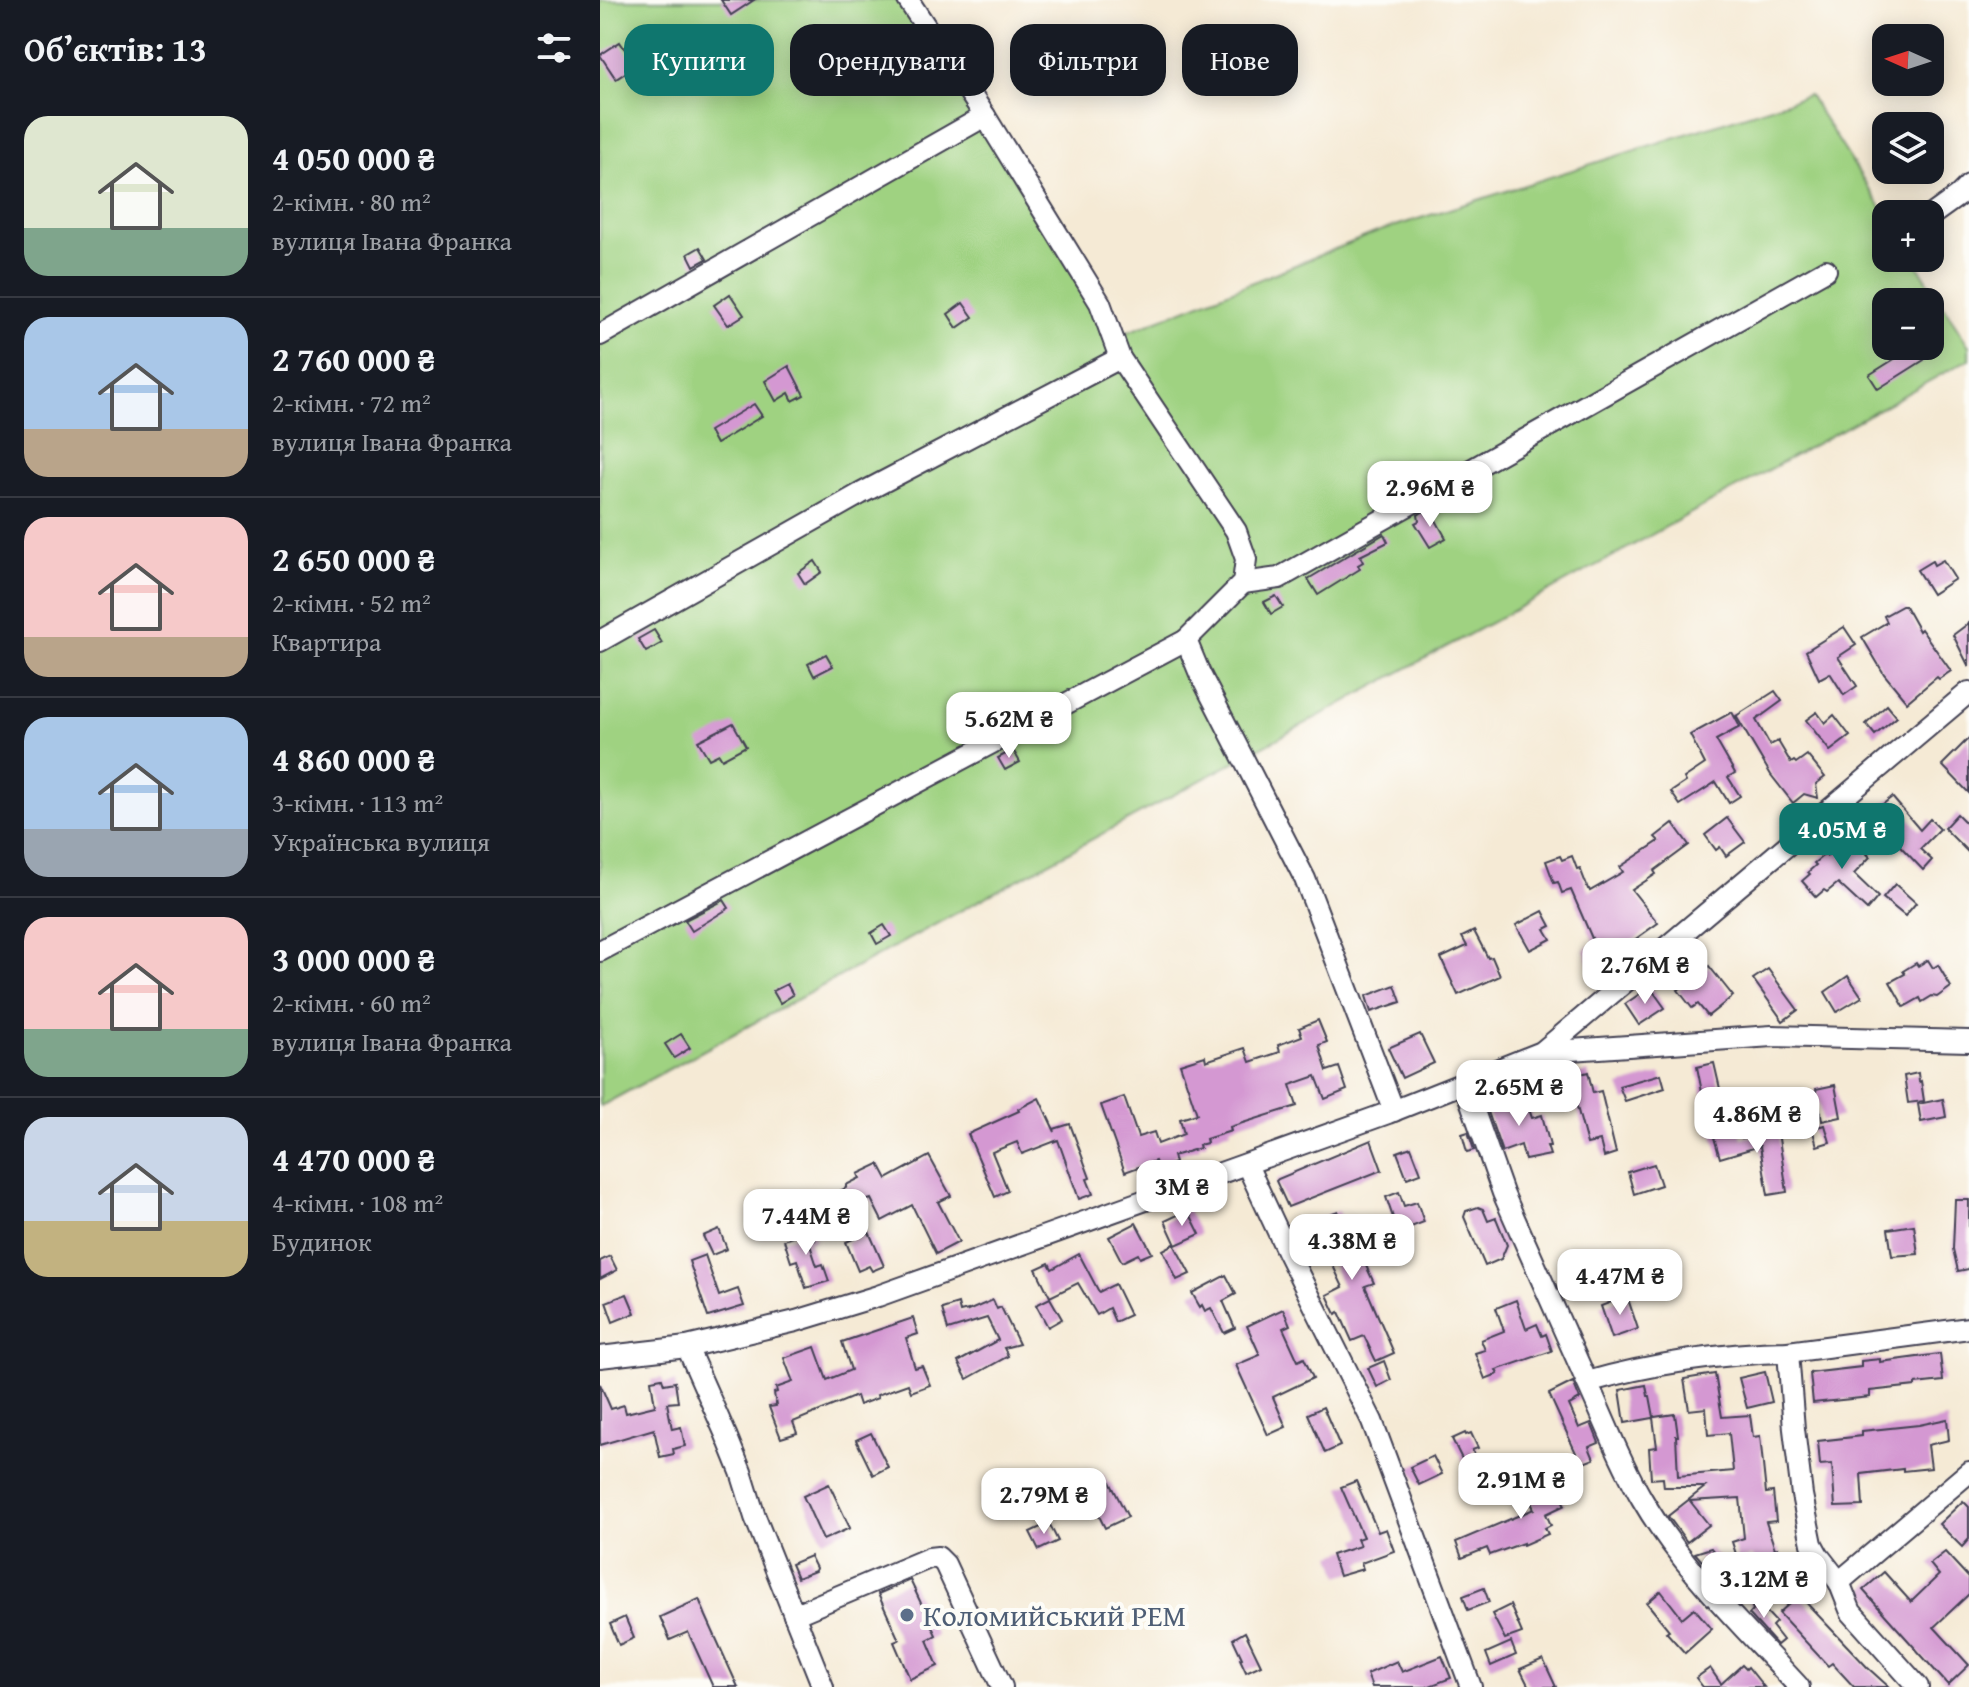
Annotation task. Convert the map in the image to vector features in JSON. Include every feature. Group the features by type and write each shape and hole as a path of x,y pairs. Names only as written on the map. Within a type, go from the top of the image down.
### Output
{"street":[{"path":"908,0 985,116 1100,303 1120,358 1236,531 1246,559 1243,583"},
{"path":"600,335 985,116"},
{"path":"1944,206 1969,185"},
{"path":"600,951 1186,640 1243,583 1279,578 1826,270"},
{"path":"600,641 860,494 1120,358"},
{"path":"1186,640 1207,688 1305,879 1394,1111"},
{"path":"1542,1052 1969,692"},
{"path":"600,1357 687,1347 796,1321 890,1293 1394,1111 1542,1052 1772,1036 1969,1041"},
{"path":"1464,1083 1503,1193 1628,1474 1697,1577 1799,1687"},
{"path":"1247,1165 1372,1421 1471,1687"},
{"path":"1587,1382 1646,1368 1969,1328"},
{"path":"687,1347 731,1447 755,1517 823,1687"},
{"path":"1788,1352 1794,1429 1812,1544 1839,1582 1851,1612 1918,1687"},
{"path":"1839,1582 1968,1475"},
{"path":"794,1615 929,1558 938,1557 945,1564 1002,1687"}],"green space":[{"path":"600,0 904,0 919,24 790,24 790,96 963,96 1094,308 1108,340 1380,231 1809,95 1876,200 1872,200 1872,272 1922,272 1932,288 1872,288 1872,360 1944,360 1944,307 1969,346 1969,359 1608,559 601,1106"}],"building":[{"path":"721,0 754,0 731,15"},
{"path":"620,42 624,48 624,74 616,79 600,55"},
{"path":"700,247 707,259 694,266 688,254"},
{"path":"730,294 744,315 728,325 714,305"},
{"path":"963,303 973,317 957,328 948,314"},
{"path":"1893,360 1924,360 1878,389 1869,375"},
{"path":"789,366 804,395 793,401 789,393 776,401 765,381"},
{"path":"754,404 762,416 716,444 709,431"},
{"path":"1424,511 1428,515 1432,513 1446,538 1430,547 1415,523"},
{"path":"1384,534 1388,542 1360,556 1363,562 1358,565 1360,569 1318,595 1308,579"},
{"path":"1943,560 1955,579 1932,594 1917,570 1932,561 1934,565"},
{"path":"815,561 822,572 805,584 798,573"},
{"path":"1276,596 1283,607 1271,614 1264,602"},
{"path":"1902,606 1951,671 1939,679 1937,677 1907,702 1884,674 1862,637 1887,622 1884,616"},
{"path":"1969,623 1969,667 1953,635"},
{"path":"1844,627 1856,645 1838,657 1857,686 1844,695 1830,673 1819,679 1806,651"},
{"path":"654,630 662,643 646,652 638,639"},
{"path":"826,654 833,666 814,676 808,664"},
{"path":"1775,691 1782,701 1756,720 1770,745 1778,741 1791,763 1807,755 1825,777 1816,784 1818,798 1804,794 1793,803 1771,775 1736,716"},
{"path":"1887,705 1897,717 1875,735 1866,724"},
{"path":"1732,712 1740,727 1716,740 1735,773 1728,777 1740,796 1729,803 1716,782 1680,805 1671,792 1686,782 1684,778 1705,764 1690,735"},
{"path":"1817,712 1825,723 1834,715 1850,736 1830,751 1806,720"},
{"path":"733,723 746,746 722,759 719,754 709,759 698,741"},
{"path":"1969,738 1969,793 1942,765"},
{"path":"1013,750 1020,762 1005,770 998,758"},
{"path":"1892,797 1920,830 1930,819 1940,829 1920,849 1932,860 1923,870 1872,813"},
{"path":"1957,814 1969,826 1969,853 1944,828"},
{"path":"1727,818 1745,842 1726,856 1720,847 1716,850 1705,835"},
{"path":"1673,823 1689,845 1632,890 1658,923 1592,970 1584,950 1594,943 1571,890 1562,893 1558,882 1554,883 1546,861 1572,856 1590,891 1623,872 1620,867 1659,841 1655,837"},
{"path":"1850,832 1870,851 1867,854 1870,857 1854,874 1878,897 1867,910 1838,883 1816,897 1802,881 1816,865 1814,863 1825,854 1827,856"},
{"path":"1895,884 1916,903 1905,916 1883,898"},
{"path":"724,900 729,908 692,931 685,920"},
{"path":"1543,911 1551,926 1545,929 1551,939 1530,950 1516,925"},
{"path":"884,925 891,936 877,944 871,933"},
{"path":"1474,931 1488,958 1492,957 1500,976 1458,995 1441,958 1467,946 1462,937"},
{"path":"1928,960 1933,968 1938,965 1951,987 1937,997 1932,996 1922,1002 1920,998 1904,1007 1890,982 1916,963 1918,966"},
{"path":"1709,966 1733,996 1708,1016 1698,1004 1692,1008 1678,990"},
{"path":"1768,969 1798,1010 1783,1021 1753,979"},
{"path":"1848,976 1862,997 1837,1012 1825,992"},
{"path":"787,984 793,995 780,1003 773,991"},
{"path":"1395,985 1401,1002 1371,1012 1366,996"},
{"path":"1650,987 1665,1008 1639,1025 1625,1004"},
{"path":"1318,1020 1327,1042 1319,1045 1327,1071 1339,1067 1347,1090 1325,1099 1316,1076 1290,1085 1297,1106 1230,1127 1231,1131 1206,1139 1207,1143 1199,1145 1200,1148 1173,1156 1175,1163 1158,1169 1155,1161 1125,1172 1101,1105 1124,1097 1138,1137 1154,1132 1158,1144 1184,1134 1180,1119 1197,1114 1180,1064 1205,1056 1206,1061 1245,1048 1250,1062 1280,1052 1278,1045 1302,1036 1299,1028"},
{"path":"681,1034 690,1048 674,1058 665,1044"},
{"path":"1420,1034 1434,1063 1402,1078 1388,1048"},
{"path":"1714,1063 1721,1093 1703,1097 1697,1067"},
{"path":"1588,1072 1593,1093 1601,1091 1616,1153 1604,1157 1600,1141 1587,1144 1569,1077"},
{"path":"1918,1073 1924,1101 1908,1103 1904,1076"},
{"path":"1661,1074 1665,1088 1625,1101 1619,1086"},
{"path":"1835,1085 1841,1117 1822,1121 1816,1089"},
{"path":"1524,1094 1532,1118 1542,1115 1550,1155 1525,1160 1521,1145 1502,1152 1486,1106"},
{"path":"1715,1095 1724,1130 1710,1134 1701,1098"},
{"path":"1039,1098 1055,1132 1054,1129 1070,1124 1093,1194 1079,1199 1058,1140 1022,1154 1017,1142 992,1152 1008,1191 995,1197 968,1134 1019,1111"},
{"path":"1943,1099 1946,1117 1921,1122 1918,1104"},
{"path":"1825,1125 1830,1142 1817,1146 1812,1128"},
{"path":"1739,1127 1742,1138 1778,1132 1787,1192 1768,1195 1760,1146 1720,1158 1713,1134"},
{"path":"1468,1132 1474,1150 1467,1152 1462,1134"},
{"path":"1371,1140 1382,1170 1288,1207 1276,1181 1278,1179"},
{"path":"1411,1147 1421,1173 1407,1178 1397,1152"},
{"path":"929,1156 951,1196 938,1202 959,1242 936,1254 912,1205 882,1221 871,1199 843,1208 836,1193 860,1178 858,1174 879,1164 887,1179"},
{"path":"1654,1164 1661,1185 1634,1194 1628,1172"},
{"path":"1399,1192 1404,1206 1417,1202 1424,1222 1398,1232 1386,1197"},
{"path":"1955,1200 1969,1200 1969,1269 1958,1271 1953,1249"},
{"path":"1478,1207 1483,1209 1488,1221 1496,1218 1507,1245 1501,1259 1485,1266 1464,1217 1466,1211"},
{"path":"1188,1210 1200,1234 1176,1245 1165,1221"},
{"path":"1338,1211 1348,1232 1360,1226 1373,1250 1361,1255 1374,1283 1365,1286 1394,1353 1376,1361 1364,1336 1352,1341 1339,1312 1336,1314 1327,1295 1343,1287 1327,1253 1314,1261 1307,1248 1320,1241 1318,1236 1322,1233 1318,1224 1323,1222 1321,1217"},
{"path":"1136,1223 1152,1253 1140,1258 1138,1254 1122,1262 1109,1237"},
{"path":"810,1225 815,1240 809,1242 817,1266 823,1264 829,1281 806,1288 797,1260 791,1262 784,1240 795,1236 793,1231"},
{"path":"1914,1225 1918,1254 1892,1256 1888,1229"},
{"path":"719,1229 727,1249 712,1255 703,1236"},
{"path":"869,1232 884,1266 872,1271 869,1266 858,1271 846,1242"},
{"path":"1174,1244 1190,1274 1177,1280 1163,1250"},
{"path":"1079,1254 1099,1292 1115,1284 1130,1315 1115,1322 1109,1308 1097,1315 1078,1283 1050,1297 1036,1269 1049,1263 1052,1269"},
{"path":"705,1255 719,1296 738,1289 744,1306 708,1317 689,1261"},
{"path":"610,1256 617,1270 600,1279 600,1261"},
{"path":"1226,1275 1236,1294 1223,1301 1235,1328 1224,1333 1211,1308 1205,1311 1192,1293"},
{"path":"627,1294 635,1313 613,1322 606,1302"},
{"path":"1627,1296 1638,1329 1612,1338 1601,1306"},
{"path":"1050,1298 1062,1319 1048,1327 1036,1305"},
{"path":"993,1300 997,1309 1001,1307 1019,1344 1004,1348 1008,1356 967,1379 958,1362 998,1340 987,1318 948,1330 942,1309 958,1304 960,1312 968,1311"},
{"path":"1516,1300 1526,1329 1537,1324 1542,1336 1546,1334 1552,1351 1496,1370 1498,1374 1485,1379 1475,1353 1485,1350 1481,1340 1504,1331 1496,1308"},
{"path":"1283,1309 1290,1325 1283,1328 1298,1361 1304,1358 1313,1378 1273,1397 1286,1427 1268,1435 1236,1365 1260,1355 1247,1326"},
{"path":"913,1318 918,1334 906,1338 915,1368 922,1366 930,1385 911,1392 908,1384 859,1405 856,1396 793,1422 797,1433 781,1438 769,1407 776,1406 776,1388 793,1382 784,1358 815,1347 827,1380 851,1370 842,1342"},
{"path":"1940,1354 1943,1381 1870,1391 1870,1397 1813,1403 1810,1373 1861,1367 1861,1361 1880,1359 1880,1362"},
{"path":"1384,1361 1391,1380 1377,1387 1368,1368"},
{"path":"1765,1372 1772,1402 1747,1408 1739,1378"},
{"path":"1715,1374 1722,1417 1750,1415 1753,1437 1760,1436 1766,1493 1773,1492 1776,1521 1766,1522 1786,1572 1761,1580 1753,1556 1738,1560 1732,1542 1744,1538 1740,1498 1690,1501 1709,1525 1687,1542 1668,1516 1705,1487 1664,1487 1663,1478 1651,1479 1649,1448 1657,1447 1653,1418 1625,1423 1620,1390 1646,1385 1654,1417 1675,1414 1678,1476 1733,1471 1729,1433 1708,1435 1706,1408 1689,1410 1684,1379"},
{"path":"662,1378 664,1384 675,1382 678,1402 667,1403 672,1429 681,1427 685,1446 673,1449 674,1454 660,1457 654,1429 600,1445 600,1384 611,1409 624,1405 626,1413 655,1406 651,1380"},
{"path":"1573,1382 1580,1399 1569,1405 1579,1428 1591,1423 1599,1443 1589,1447 1594,1459 1581,1464 1549,1394"},
{"path":"1323,1407 1340,1446 1325,1453 1308,1414"},
{"path":"1947,1419 1949,1440 1928,1445 1931,1468 1861,1474 1863,1506 1835,1507 1832,1464 1820,1465 1818,1441 1862,1436 1862,1431"},
{"path":"871,1433 888,1467 873,1475 856,1440"},
{"path":"1471,1433 1478,1448 1472,1450 1475,1456 1463,1461 1452,1439"},
{"path":"1433,1456 1442,1474 1419,1485 1410,1467"},
{"path":"1564,1473 1572,1493 1561,1498 1565,1505 1546,1514 1551,1525 1545,1528 1548,1534 1490,1555 1487,1548 1462,1558 1456,1542 1534,1509 1529,1498 1533,1496 1530,1489"},
{"path":"1103,1474 1128,1517 1105,1528 1083,1484"},
{"path":"1356,1481 1378,1532 1386,1529 1394,1551 1361,1563 1363,1569 1339,1576 1332,1555 1360,1546 1357,1539 1363,1537 1341,1487"},
{"path":"829,1484 850,1528 823,1540 803,1496"},
{"path":"1963,1501 1969,1507 1969,1539 1962,1547 1939,1524"},
{"path":"1049,1523 1058,1541 1039,1550 1030,1532"},
{"path":"1711,1548 1729,1575 1720,1582 1695,1553"},
{"path":"1945,1552 1969,1578 1969,1594 1934,1627 1969,1665 1948,1685 1863,1590 1884,1572 1911,1602 1939,1575 1930,1564"},
{"path":"810,1556 815,1571 797,1578 791,1564"},
{"name":"Коломийський РЕМ","path":"910,1580 936,1635 927,1640 938,1666 910,1679 894,1642 899,1640 878,1594"},
{"path":"1484,1588 1489,1602 1468,1610 1463,1596"},
{"path":"1661,1591 1682,1618 1694,1608 1712,1629 1685,1653 1666,1632 1669,1630 1647,1603"},
{"path":"1747,1591 1776,1622 1772,1626 1783,1640 1777,1645 1749,1614 1753,1610"},
{"path":"1799,1595 1889,1687 1854,1687 1832,1663 1828,1666 1779,1613"},
{"path":"699,1599 738,1687 713,1687 688,1632 670,1640 660,1617"},
{"path":"1510,1605 1522,1633 1505,1639 1492,1614"},
{"path":"625,1617 634,1638 619,1645 610,1624"},
{"path":"1245,1632 1261,1665 1246,1672 1233,1639"},
{"path":"1511,1642 1516,1655 1491,1666 1486,1653"},
{"path":"1442,1656 1451,1678 1427,1687 1372,1687 1367,1674 1397,1661 1402,1672"},
{"path":"1543,1659 1556,1687 1529,1687 1520,1669"},
{"path":"1742,1665 1746,1669 1748,1667 1764,1687 1703,1687 1696,1678 1710,1668 1721,1684"}],"place":[{"name":"Коломийський РЕМ","path":"907,1615"}]}
